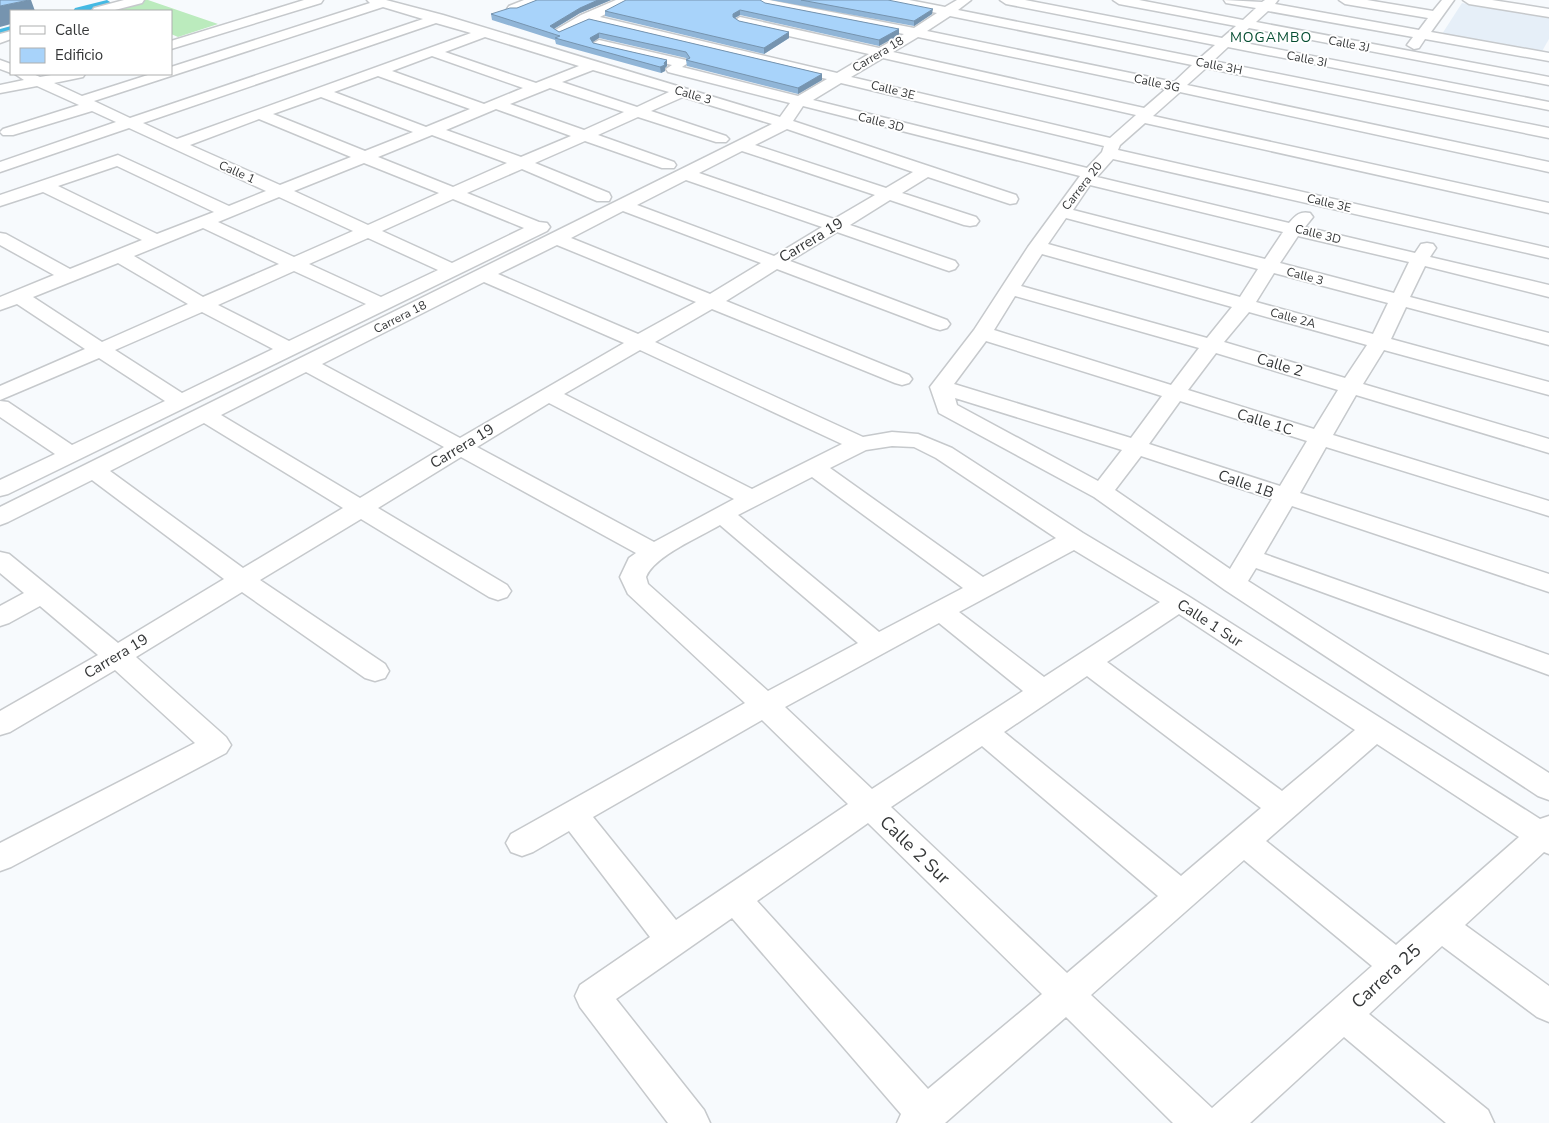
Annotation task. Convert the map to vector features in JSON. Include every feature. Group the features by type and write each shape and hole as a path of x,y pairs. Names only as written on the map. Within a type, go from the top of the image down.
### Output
{"street":[{"path":"102,10 138,0"},
{"path":"174,42 204,35 317,0"},
{"path":"513,9 535,0"},
{"path":"559,32 626,0"},
{"name":"Calle 3H","path":"890,0 1549,133"},
{"name":"Carrera 18","path":"0,517 555,238 743,146 786,113 840,77 917,32 965,0"},
{"name":"Calle 3I","path":"1006,0 1549,106"},
{"name":"Calle 3J","path":"1119,0 1549,80"},
{"path":"1230,0 1268,3 1423,34 1549,56 1533,78"},
{"path":"1345,0 1437,16"},
{"path":"1357,127 1406,54 1448,0"},
{"path":"1470,0 1549,13"},
{"path":"172,72 377,1"},
{"name":"Calle 3","path":"377,1 682,92 786,113 926,171 1010,199"},
{"path":"677,66 766,1"},
{"name":"Calle 3G","path":"766,1 1549,167"},
{"name":"Carrera 20","path":"944,398 982,333 1037,247 1088,176 1111,148 1145,115 1178,87 1268,3"},
{"path":"0,167 438,18"},
{"name":"Calle 3E","path":"586,18 840,77 1319,200 1549,253"},
{"path":"740,21 1549,208"},
{"path":"177,144 484,33"},
{"path":"204,35 258,55"},
{"name":"Calle 3D","path":"599,44 677,66 786,113 914,130 1418,260 1549,291"},
{"path":"433,52 638,112 722,139"},
{"path":"275,61 339,85"},
{"path":"0,304 593,65"},
{"path":"378,71 584,136 668,165"},
{"name":"Calle 1","path":"24,75 453,270"},
{"path":"0,89 73,75"},
{"path":"8,132 161,75"},
{"path":"321,92 521,164 603,197"},
{"path":"0,394 682,92"},
{"path":"1483,154 1513,99"},
{"path":"898,142 952,105"},
{"name":"Carrera 18","path":"0,489 722,139 786,113"},
{"path":"258,114 538,228"},
{"path":"743,146 970,221"},
{"path":"2,198 44,186 118,160 229,212"},
{"name":"Carrera 19","path":"0,724 118,656 358,508 548,394 712,301 926,171"},
{"path":"686,174 949,266"},
{"path":"639,179 659,187"},
{"path":"44,186 157,241"},
{"path":"1102,492 1137,447 1174,394 1244,305 1294,228 1319,200"},
{"path":"622,205 940,324"},
{"name":"Calle 3","path":"1062,212 1549,339"},
{"path":"203,222 292,265 381,304"},
{"path":"1234,584 1284,497 1379,342 1418,260 1441,229"},
{"path":"0,238 69,276"},
{"path":"555,238 902,379"},
{"name":"Calle 2A","path":"1037,247 1549,389"},
{"path":"120,256 202,304 288,349"},
{"path":"484,275 638,342 860,444"},
{"name":"Calle 2","path":"1010,289 1212,345 1549,446"},
{"path":"19,296 99,350 180,401"},
{"name":"Calle 1C","path":"982,333 1549,509"},
{"path":"307,364 462,446 654,552 722,514 860,444"},
{"path":"548,394 753,499"},
{"path":"944,398 1102,492 1234,584 1549,788"},
{"name":"Calle 1B","path":"944,398 1137,447 1549,583"},
{"path":"0,407 70,454"},
{"path":"206,415 498,592"},
{"path":"111,435 132,451"},
{"name":"Calle 1 Sur","path":"860,444 892,439 918,442 944,453 1074,539 1179,602 1376,729 1546,835"},
{"path":"814,468 982,589"},
{"path":"94,470 242,580 375,671"},
{"path":"722,514 877,645"},
{"path":"522,843 765,705 1074,539"},
{"name":"Calle 2 Sur","path":"654,552 638,564 633,577 637,588 765,705 1200,1123"},
{"path":"1249,557 1549,665"},
{"path":"0,560 118,656 216,745 0,858"},
{"path":"0,618 42,594"},
{"path":"691,1123 592,996 869,806 1179,602"},
{"path":"941,611 1044,692"},
{"path":"1088,662 1282,807"},
{"path":"735,899 921,1119 1282,807 1376,729"},
{"path":"984,731 1180,895"},
{"path":"573,814 673,941"},
{"name":"Carrera 25","path":"1223,1123 1546,835"},
{"path":"1244,841 1397,966"},
{"path":"1442,927 1549,1006"},
{"path":"1343,1015 1476,1123"}],"shaded area":[{"path":"1462,3 1549,18 1549,39 1541,53 1442,34"}],"green space":[{"path":"142,0 148,0 218,24 178,37 172,34 172,10 109,10"}],"building":[{"path":"0,0 29,0 0,6"},
{"path":"537,0 598,0 580,8 550,26 559,32 589,19 822,74 798,88 686,60 690,58 686,52 599,33 590,38 593,43 667,60 664,63 665,65 660,67 555,38 560,36 491,14 510,8 517,8"},
{"path":"626,0 760,0 765,3 899,29 879,40 740,10 733,14 733,17 739,21 789,32 764,48 605,11"},
{"path":"801,0 888,0 933,9 914,21"}],"waterway":[{"path":"83,10 107,4"},
{"path":"0,33 10,30"}],"district":[{"name":"MOGAMBO","path":"1271,37"}]}
